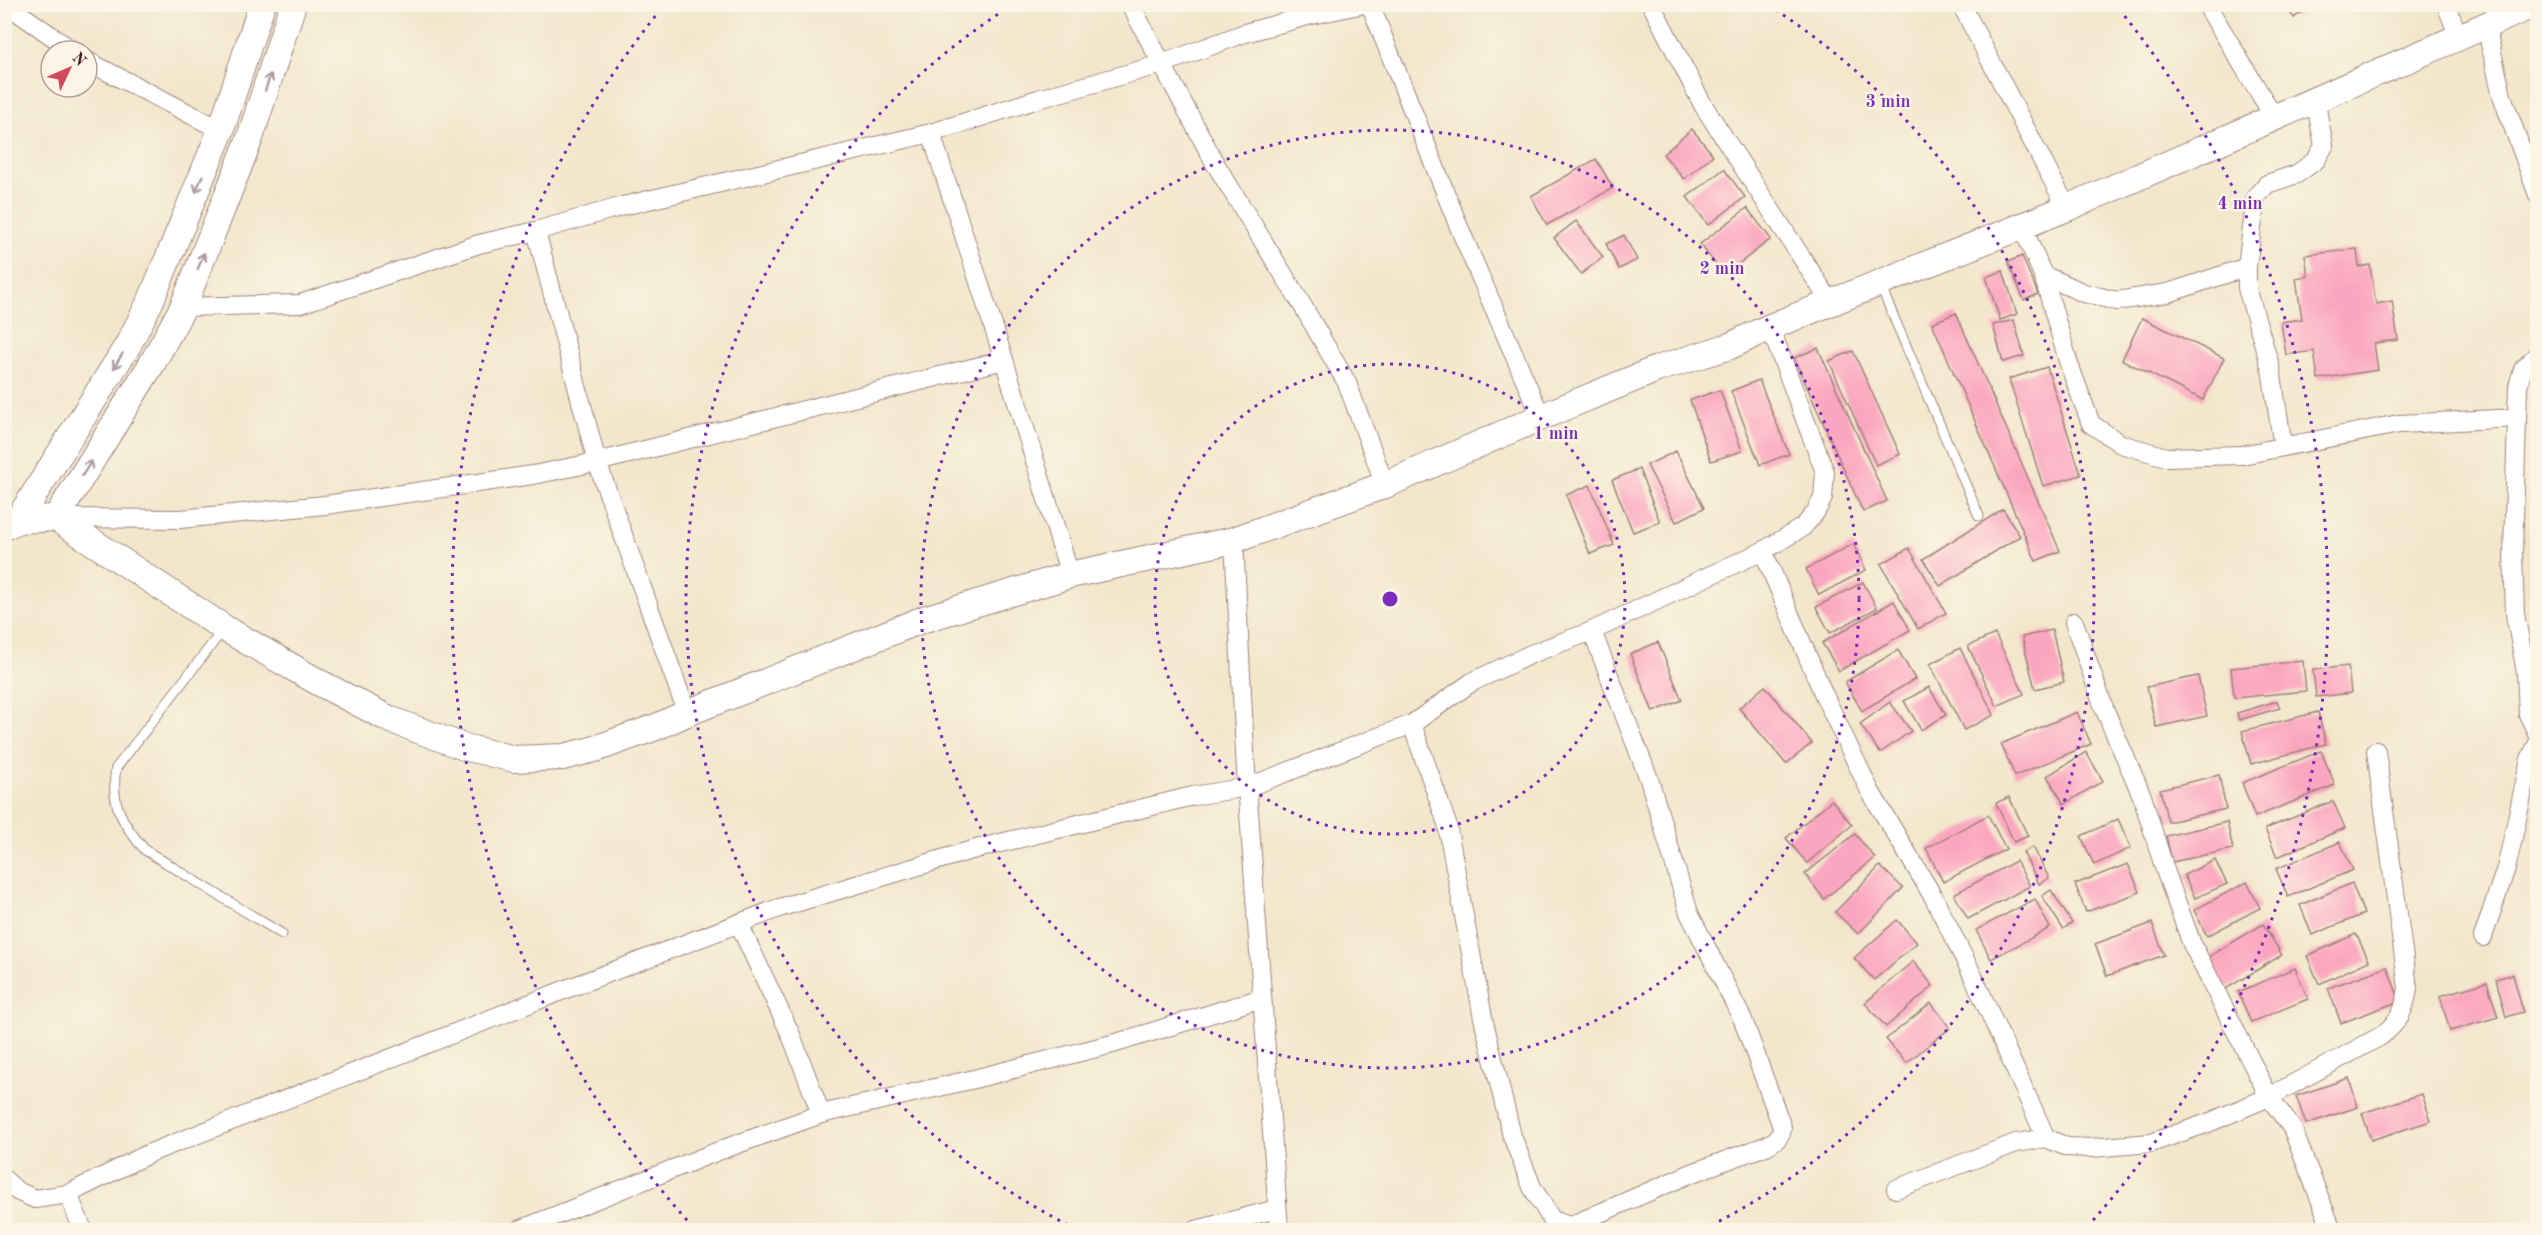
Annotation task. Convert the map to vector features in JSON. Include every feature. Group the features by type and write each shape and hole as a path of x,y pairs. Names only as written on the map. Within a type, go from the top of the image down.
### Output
{"street":[{"path":"6,4 55,39"},
{"path":"11,523 122,354 152,300 221,130 262,4"},
{"path":"57,518 153,362 183,307 250,138 292,4"},
{"path":"1130,4 1216,165 1347,383 1384,485"},
{"path":"183,307 300,304 479,244 536,231 623,206 931,133 1038,99 1162,64 1245,33 1307,16 1364,4"},
{"path":"1370,4 1461,232 1541,417"},
{"path":"1651,4 1703,105 1831,303"},
{"path":"1960,4 2067,208"},
{"path":"2206,4 2274,117"},
{"path":"2446,4 2459,38"},
{"path":"57,518 224,628 318,682 389,719 464,747 514,759 563,757 595,749 656,727 924,619 1070,575 1234,540 1384,485 1657,369 1730,346 1770,327 2067,208 2535,4"},
{"path":"2486,26 2502,96 2538,195"},
{"path":"99,67 221,130"},
{"path":"2283,447 2271,369 2247,288 2247,267 2256,196 2266,184 2297,174 2316,160 2324,146 2315,99"},
{"path":"931,133 1070,575"},
{"path":"2022,226 2043,275 2069,364 2091,424 2121,444 2166,457 2242,454 2399,424 2516,418"},
{"path":"536,231 597,462 687,713"},
{"path":"2043,275 2084,293 2117,301 2168,293 2247,267"},
{"path":"4,1179 17,1191 35,1199 68,1194 150,1153 569,988 780,908 972,850 1193,796 1248,787 1412,724 1472,682 1531,654 1592,631 1763,550 1803,527 1815,513 1823,498 1825,472 1770,327"},
{"path":"2538,354 2523,369 2518,386 2513,553 2515,614 2526,672 2528,714 2538,735"},
{"path":"11,523 57,518 180,519 325,505 533,475 597,462 1004,360"},
{"path":"1234,540 1248,787 1279,1230"},
{"path":"1763,550 1824,695 1860,770 1934,898 1974,978 2046,1138"},
{"path":"2074,622 2104,708 2142,796 2166,873 2192,944 2268,1097 2292,1128 2331,1227 2330,1230"},
{"path":"1412,724 1447,824 1484,1018 1512,1136 1532,1187 1552,1221 1570,1226 1692,1173 1768,1145 1777,1139 1782,1127 1743,1020 1689,913 1648,779 1592,631"},
{"path":"2483,937 2507,865 2530,759 2538,743"},
{"path":"1896,1189 2016,1143 2046,1138 2067,1147 2091,1148 2151,1143 2208,1123 2268,1097 2382,1036 2396,1024 2405,1008 2408,988 2376,751"},
{"path":"739,924 791,1035 821,1114"},
{"path":"519,1230 721,1150 821,1114 970,1080 1116,1043 1262,998"},
{"path":"68,1194 83,1230"},
{"path":"1196,1230 1277,1209"}],"lane":[{"path":"1879,283 1978,516"},
{"path":"224,628 116,768 113,787 116,804 128,831 145,850 282,934"}],"building":[{"path":"2284,4 2313,4 2294,18"},
{"path":"1692,129 1713,155 1684,179 1663,154"},
{"path":"1596,159 1613,188 1547,225 1531,196"},
{"path":"1724,169 1745,197 1708,225 1687,197"},
{"path":"1747,208 1771,239 1724,275 1700,244"},
{"path":"1576,221 1603,257 1581,274 1554,238"},
{"path":"1624,235 1637,260 1619,269 1606,244"},
{"path":"2357,249 2359,267 2370,265 2376,304 2392,301 2398,340 2374,343 2378,370 2318,379 2314,351 2286,355 2281,322 2302,319 2296,278 2308,276 2305,255"},
{"path":"2022,256 2038,294 2024,300 2008,262"},
{"path":"2003,271 2017,314 2000,320 1986,277"},
{"path":"1956,313 2060,551 2036,561 1932,323"},
{"path":"2142,318 2224,358 2203,400 2122,360"},
{"path":"2014,320 2024,356 2003,362 1993,325"},
{"path":"1818,348 1887,501 1863,512 1794,358"},
{"path":"1853,351 1900,454 1876,465 1829,361"},
{"path":"2047,367 2081,475 2043,486 2009,379"},
{"path":"1759,380 1789,454 1760,465 1731,391"},
{"path":"1720,390 1742,451 1711,461 1690,400"},
{"path":"1676,451 1704,508 1676,522 1647,465"},
{"path":"1639,469 1660,522 1633,532 1612,480"},
{"path":"1590,485 1614,545 1590,554 1566,495"},
{"path":"2003,509 2020,536 1940,586 1923,559"},
{"path":"1853,544 1866,570 1819,595 1806,569"},
{"path":"1909,548 1946,613 1918,629 1881,564"},
{"path":"1863,582 1877,608 1830,633 1816,607"},
{"path":"1894,601 1910,630 1839,671 1822,643"},
{"path":"2052,630 2064,682 2035,689 2022,637"},
{"path":"1995,634 2024,694 1997,706 1968,646"},
{"path":"1658,642 1682,700 1653,712 1630,654"},
{"path":"1960,648 1994,715 1964,730 1930,664"},
{"path":"1898,650 1915,679 1862,711 1845,682"},
{"path":"2303,661 2306,691 2234,698 2231,668"},
{"path":"2348,666 2351,693 2316,697 2313,670"},
{"path":"2198,676 2207,716 2156,727 2147,687"},
{"path":"1765,686 1812,743 1786,764 1739,708"},
{"path":"1929,687 1946,715 1921,730 1904,701"},
{"path":"2277,701 2280,708 2239,720 2237,713"},
{"path":"1890,702 1911,731 1880,753 1860,724"},
{"path":"2077,712 2091,744 2015,776 2001,744"},
{"path":"2318,712 2326,744 2251,764 2242,731"},
{"path":"2321,751 2335,785 2255,817 2242,783"},
{"path":"2086,752 2103,781 2064,804 2047,776"},
{"path":"2219,775 2226,809 2168,822 2160,789"},
{"path":"2009,797 2028,836 2014,842 1996,803"},
{"path":"1832,800 1852,825 1807,863 1786,838"},
{"path":"2333,801 2345,828 2277,857 2265,829"},
{"path":"1988,815 2006,849 1943,882 1926,848"},
{"path":"2118,819 2131,848 2094,865 2081,836"},
{"path":"2227,822 2233,849 2172,862 2166,836"},
{"path":"1855,834 1875,858 1824,899 1805,874"},
{"path":"2340,842 2353,870 2288,897 2276,869"},
{"path":"2033,847 2049,878 2039,884 2023,852"},
{"path":"2215,860 2227,884 2195,898 2184,875"},
{"path":"2016,861 2030,886 1968,919 1954,894"},
{"path":"2128,864 2140,892 2086,912 2075,884"},
{"path":"1880,866 1903,888 1858,934 1835,912"},
{"path":"2247,882 2260,908 2207,936 2194,910"},
{"path":"2352,883 2364,914 2312,935 2300,905"},
{"path":"2051,890 2072,923 2063,929 2042,896"},
{"path":"2035,899 2050,928 1991,959 1976,930"},
{"path":"1897,920 1917,943 1874,980 1854,958"},
{"path":"2152,923 2164,955 2107,976 2095,944"},
{"path":"2263,924 2282,955 2224,990 2205,959"},
{"path":"2356,934 2369,961 2319,984 2307,956"},
{"path":"1913,961 1933,986 1886,1027 1865,1003"},
{"path":"2387,967 2400,1001 2341,1023 2328,988"},
{"path":"2295,968 2308,999 2251,1022 2238,992"},
{"path":"2513,974 2523,1012 2506,1017 2496,979"},
{"path":"2487,982 2498,1017 2450,1031 2440,996"},
{"path":"1931,1003 1950,1028 1906,1063 1886,1039"},
{"path":"2349,1078 2358,1107 2306,1124 2296,1096"},
{"path":"2422,1094 2431,1121 2371,1140 2362,1113"}]}
